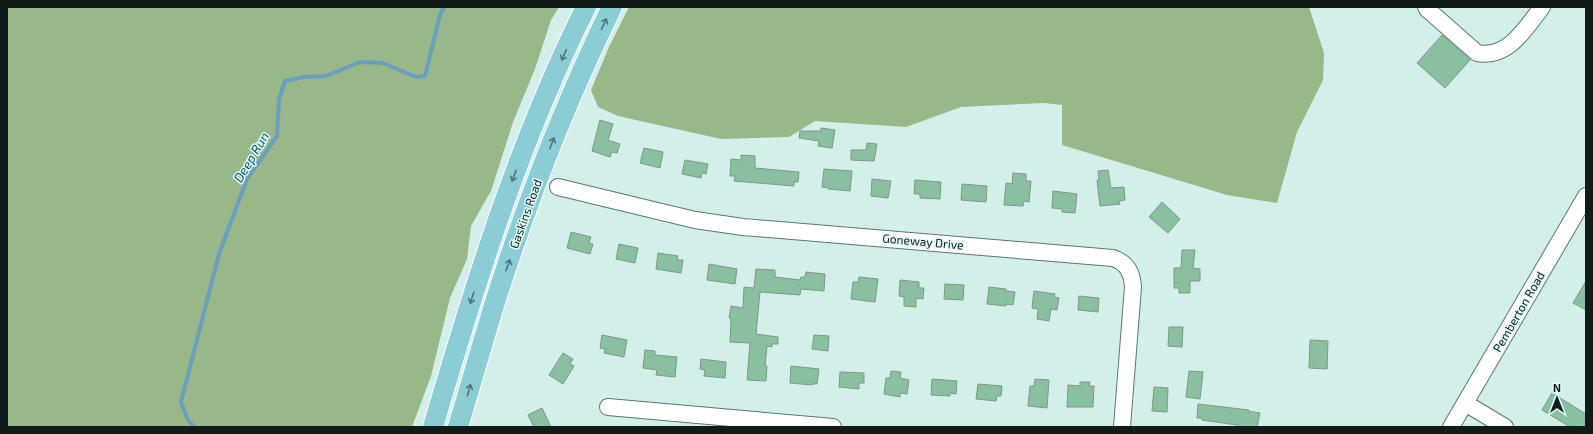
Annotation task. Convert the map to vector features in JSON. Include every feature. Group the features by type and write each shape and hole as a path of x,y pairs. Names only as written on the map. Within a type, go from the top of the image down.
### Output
{"main road":[{"name":"Gaskins Road","path":"434,427 464,322 490,241 524,148 551,83 586,7"},
{"name":"Gaskins Road","path":"458,427 496,300 531,198 562,117 612,7"}],"street":[{"path":"1426,7 1477,53 1487,55 1503,50 1518,37 1542,7"},
{"name":"Goneway Drive","path":"558,187 695,220 743,227 1113,258 1121,261 1128,267 1132,277 1133,287 1122,427"},
{"name":"Pemberton Road","path":"1451,427 1586,196"},
{"path":"1465,403 1505,427"},
{"path":"608,407 833,427"}],"green space":[{"path":"7,7 559,7 551,20 535,69 513,122 491,191 471,226 467,259 450,298 431,376 412,427 7,427"},
{"path":"629,7 1309,7 1324,53 1323,80 1297,132 1277,203 1227,195 1062,145 1062,105 1044,103 961,107 906,127 815,121 789,137 721,139 618,116 598,107 591,90 609,47"}],"building":[{"path":"1442,35 1470,60 1445,88 1417,63"},
{"path":"600,120 613,124 608,140 620,144 617,153 612,152 610,157 592,151"},
{"path":"821,128 835,130 832,148 818,146 819,141 799,138 800,131 821,131"},
{"path":"867,143 877,144 874,161 851,160 851,150 866,150"},
{"path":"644,148 663,152 660,168 640,163"},
{"path":"741,155 755,156 755,168 799,172 798,182 794,182 794,186 734,181 735,176 730,176 731,159 741,160"},
{"path":"685,160 708,164 706,174 702,173 701,178 682,174"},
{"path":"824,169 852,171 850,191 822,187"},
{"path":"1108,170 1111,188 1124,187 1125,200 1119,201 1120,204 1100,206 1097,180 1099,180 1098,171"},
{"path":"1013,173 1026,174 1026,181 1031,181 1029,202 1024,201 1023,206 1004,205 1006,183 1012,184"},
{"path":"872,179 891,181 888,198 871,196"},
{"path":"915,180 941,182 940,199 920,198 920,194 914,194"},
{"path":"962,184 987,186 986,202 961,200"},
{"path":"1053,191 1077,194 1075,213 1062,212 1062,209 1052,208"},
{"path":"1162,202 1180,219 1168,233 1149,217"},
{"path":"571,232 591,237 589,243 593,244 590,254 567,248"},
{"path":"619,244 638,248 635,263 616,259"},
{"path":"1182,250 1195,250 1193,268 1200,269 1200,281 1190,281 1190,293 1179,293 1179,288 1174,288 1174,268 1181,268"},
{"path":"658,253 678,256 677,260 683,260 681,273 656,269"},
{"path":"709,264 737,269 735,284 707,280"},
{"path":"756,269 775,270 775,277 800,280 801,277 805,277 806,272 825,274 824,291 801,289 800,295 760,292 756,334 778,337 778,344 772,344 772,347 767,346 765,366 767,366 766,381 747,380 750,343 730,342 731,318 729,318 731,306 743,308 744,287 754,288"},
{"path":"859,277 878,279 875,302 851,299 853,282 858,282"},
{"path":"900,280 919,282 919,288 924,288 923,299 916,298 916,307 904,306 904,297 899,296"},
{"path":"1586,281 1586,310 1573,303"},
{"path":"945,284 964,285 963,300 944,299"},
{"path":"989,287 1006,289 1006,291 1015,292 1013,305 1006,304 1006,306 987,304"},
{"path":"1034,291 1055,294 1054,297 1059,298 1057,310 1051,309 1049,321 1037,319 1038,309 1032,308"},
{"path":"1079,296 1099,298 1098,312 1078,310"},
{"path":"1169,327 1183,327 1182,347 1168,346"},
{"path":"602,335 627,340 624,357 604,353 605,349 600,348"},
{"path":"814,335 829,336 828,351 812,349"},
{"path":"1310,340 1328,341 1327,369 1309,368"},
{"path":"645,350 655,351 655,355 677,357 675,377 656,375 657,370 643,368"},
{"path":"563,353 573,359 570,364 574,366 563,384 549,375"},
{"path":"701,359 726,362 725,378 704,376 705,370 700,369"},
{"path":"791,366 819,369 817,384 790,383"},
{"path":"891,371 901,372 900,378 909,380 907,394 900,393 900,397 884,394 886,378 890,378"},
{"path":"1189,371 1203,372 1200,399 1186,397"},
{"path":"840,372 864,373 864,383 859,383 859,389 839,387"},
{"path":"932,379 957,381 956,394 950,393 950,396 931,395"},
{"path":"1035,379 1049,380 1047,408 1028,406 1030,386 1034,386"},
{"path":"1080,382 1090,382 1089,386 1094,386 1093,407 1067,407 1068,385 1080,386"},
{"path":"978,384 1002,386 1001,396 997,396 996,401 976,399"},
{"path":"1154,387 1168,388 1167,412 1152,411"},
{"path":"1552,393 1586,414 1586,427 1570,427 1542,410"},
{"path":"1198,404 1249,410 1248,411 1260,413 1257,427 1237,427 1237,425 1202,420 1202,418 1197,418"},
{"path":"542,408 551,427 534,427 528,415"}],"waterway":[{"name":"Deep Run","path":"194,427 188,420 181,402 219,254 247,179 277,136 279,99 285,81 304,77 326,76 360,62 383,63 416,77 425,76 440,15 444,7"}]}
